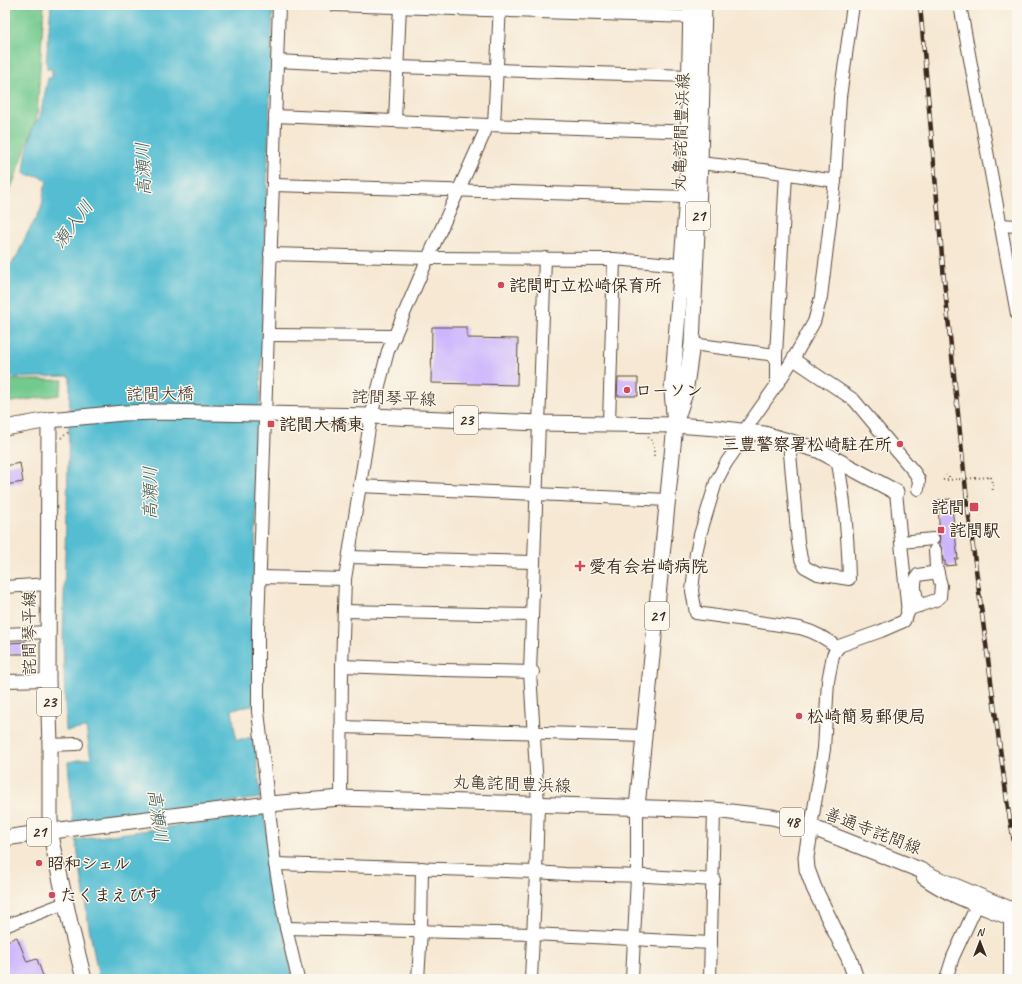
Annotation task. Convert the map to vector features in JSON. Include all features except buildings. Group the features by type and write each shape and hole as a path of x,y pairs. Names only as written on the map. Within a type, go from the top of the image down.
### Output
{"main road":[{"name":"丸亀詫間豊浜線","path":"5,838 269,804 341,798 637,807 675,425 672,391 704,5"},
{"name":"丸亀詫間豊浜線","path":"675,425 685,393 692,344 700,163 694,131 690,76 691,11"},
{"name":"詫間大橋","path":"49,420 123,413 159,412 261,414"},
{"name":"詫間琴平線","path":"261,414 371,416 540,423 675,425 744,431 764,434 818,450 896,492"},
{"name":"詫間琴平線","path":"49,420 48,680 50,831 65,903 84,979"},
{"path":"5,428 49,420"},
{"name":"善通寺詫間線","path":"637,807 714,810 772,817 811,827 905,864 1017,912"},
{"path":"811,827 806,857 807,869 814,888 850,958 856,979"}],"street":[{"path":"279,5 268,335 261,414 258,711 275,864 286,928 298,979"},
{"path":"334,5 691,11"},
{"path":"838,648 826,638 814,632 800,628 696,613 692,591 696,553 716,482 726,463 742,439 744,431 776,386 814,322 821,297 835,181 840,97 853,5"},
{"path":"960,5 1017,314"},
{"path":"395,121 400,6"},
{"path":"341,798 342,666 345,580 371,416 388,351 428,258 491,125 497,71 500,8"},
{"path":"277,61 497,71 690,76"},
{"path":"275,116 491,125 694,131"},
{"path":"700,163 835,181"},
{"path":"776,386 776,355 786,174"},
{"path":"273,185 687,197"},
{"path":"1000,225 1017,226"},
{"path":"270,254 428,258 614,259 683,265"},
{"path":"531,979 538,804 533,732 533,562 540,423 545,258"},
{"path":"609,423 614,259"},
{"path":"268,335 395,336"},
{"path":"692,344 776,355"},
{"path":"793,359 854,400 915,473 919,480 918,489"},
{"path":"789,442 801,559 805,567 818,574 850,579 840,474 837,459"},
{"path":"359,486 668,500"},
{"path":"896,492 901,542 913,608"},
{"path":"811,827 824,749 828,681 833,655 839,646 904,621 908,613 913,608 936,600 940,597 941,585 934,545 901,542"},
{"path":"349,557 533,562"},
{"path":"913,608 915,580 918,575 938,572"},
{"path":"260,576 345,580"},
{"path":"5,587 48,584"},
{"path":"344,611 532,615"},
{"path":"5,634 48,632"},
{"path":"342,666 532,672"},
{"path":"5,680 48,680"},
{"path":"341,727 645,736"},
{"path":"50,745 77,744"},
{"path":"632,979 637,877 637,807"},
{"path":"710,979 714,880 714,810"},
{"path":"275,864 536,872 637,877 647,876 714,880"},
{"path":"905,864 931,884 954,896 1010,919 1010,979"},
{"path":"418,979 421,931 422,868"},
{"path":"5,926 65,903"},
{"path":"946,979 953,957 977,905"},
{"path":"286,928 533,934 712,943"}],"path":[{"path":"943,480 948,480 949,479 949,476 946,475 944,478 945,479 947,480 991,477 993,491"}],"green space":[{"path":"5,5 44,5 37,117 5,205"},
{"path":"5,380 63,380 59,395 5,403"}],"water":[{"path":"51,5 273,5 253,614 253,706 232,709 236,740 254,737 261,798 73,822 68,762 91,758 86,728 66,731 63,641 70,378 69,376 5,378 5,269 16,258 41,209 44,189 47,182 40,177 27,176 24,173 26,155 34,124 40,117 48,78 52,78 52,69 47,69 46,64"},
{"path":"264,814 293,979 99,979 89,927 76,840"}],"railway":[{"path":"920,5 944,279 968,510 1008,808 1017,858"}],"place":[{"name":"詫間町立松崎保育所","path":"501,285"},
{"name":"ローソン","path":"627,390"},
{"name":"詫間大橋東","path":"271,424"},
{"name":"三豊警察署松崎駐在所","path":"900,444"},
{"name":"詫間","path":"974,507"},
{"name":"詫間駅","path":"941,530"},
{"name":"愛有会岩崎病院","path":"580,566"},
{"name":"松崎簡易郵便局","path":"799,716"},
{"name":"昭和シェル","path":"39,863"},
{"name":"たくまえびす","path":"52,895"}],"water label":[{"name":"高瀬川","path":"143,169"},
{"name":"瀬入川","path":"73,224"},
{"name":"高瀬川","path":"150,493"},
{"name":"高瀬川","path":"158,816"}]}
